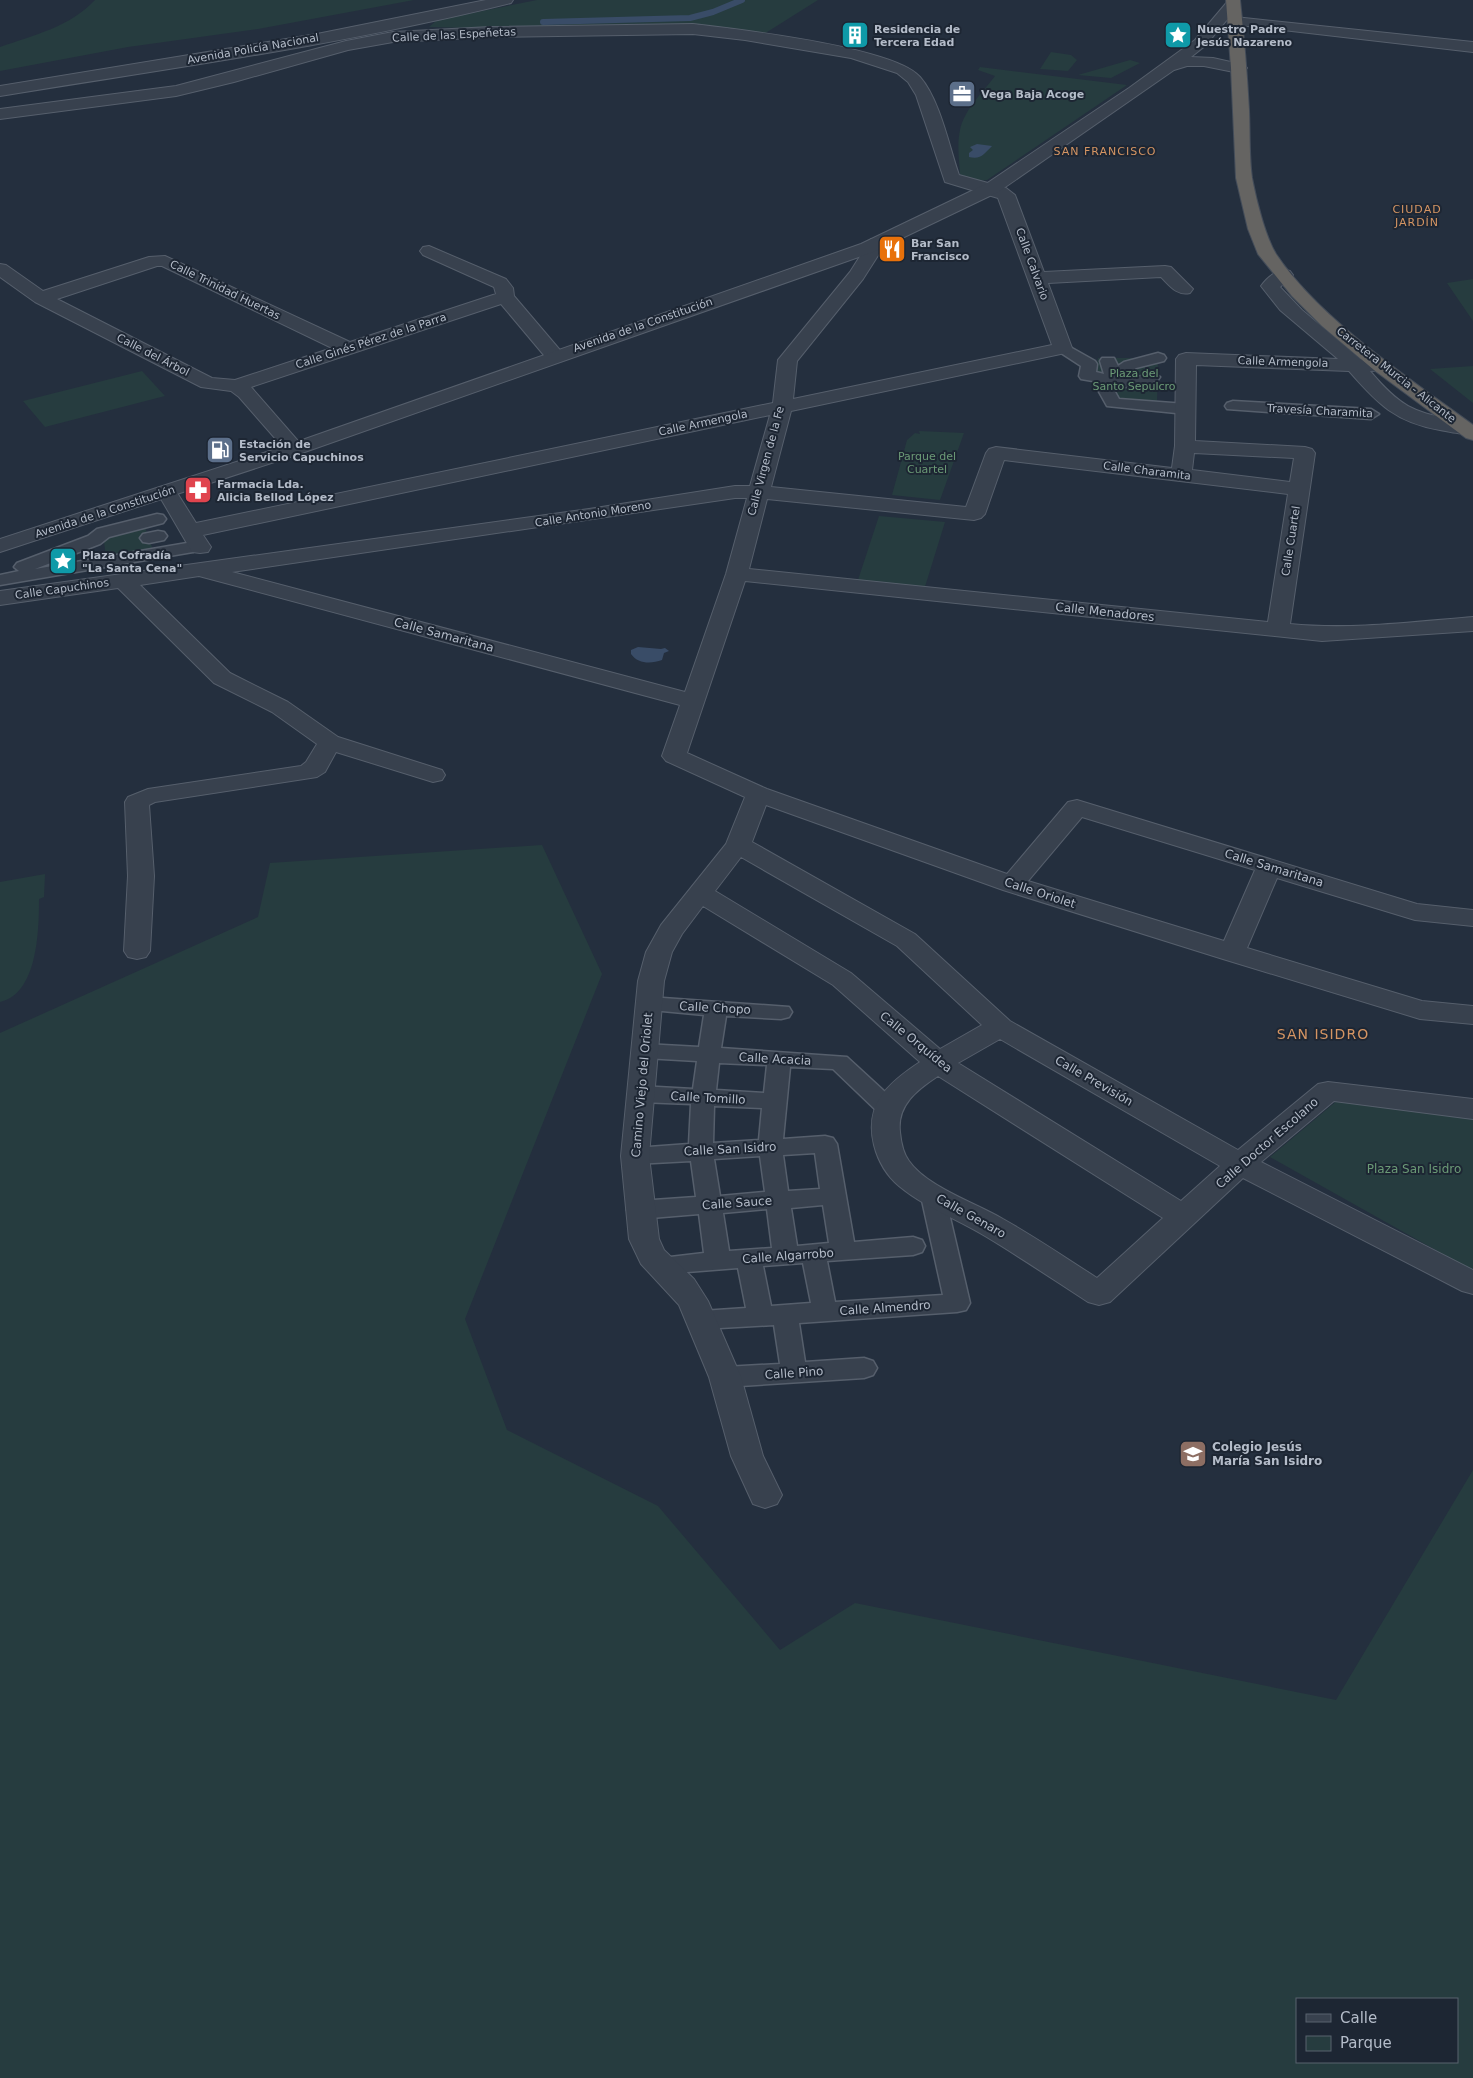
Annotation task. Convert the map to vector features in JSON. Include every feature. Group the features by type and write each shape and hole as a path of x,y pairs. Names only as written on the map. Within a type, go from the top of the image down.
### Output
{"highway":[{"name":"Carretera Murcia - Alicante","path":"1235,2 1244,178 1257,229 1267,254 1298,292 1329,322 1380,366 1469,431"}],"street":[{"name":"Avenida Policía Nacional","path":"0,81 459,0"},
{"name":"Avenida Policía Nacional","path":"0,91 270,46 457,12 506,0"},
{"name":"Avenida de la Constitución","path":"0,546 295,449 878,243 992,188 1136,91 1200,43 1235,2"},
{"path":"1235,21 1473,47"},
{"name":"Calle de las Espeñetas","path":"0,114 176,90 228,79 346,46 420,35 667,28 745,35 854,54 884,62 914,78 924,95 951,178"},
{"path":"1162,70 1182,62 1202,61 1239,68"},
{"path":"955,207 949,192 951,178 964,184 992,188"},
{"name":"Calle Calvario","path":"992,188 1006,195 1063,348"},
{"name":"Calle Virgen de la Fe","path":"694,701 737,574 782,406 788,360 857,275 878,243"},
{"path":"428,251 494,279 504,288 505,297 555,356"},
{"name":"Calle Trinidad Huertas","path":"41,298 155,261 165,261 349,349"},
{"name":"Calle del Árbol","path":"0,269 41,298 208,383 236,386"},
{"path":"1037,278 1165,271 1184,289"},
{"path":"1284,275 1270,286 1276,295 1354,364 1373,387 1408,415 1469,431"},
{"name":"Calle Ginés Pérez de la Parra","path":"236,386 505,297"},
{"path":"1063,348 1089,364 1087,376 1099,377 1113,403 1158,358"},
{"name":"Calle Armengola","path":"196,554 782,406 1063,348"},
{"name":"Calle Armengola","path":"1186,410 1186,359 1380,366"},
{"path":"1103,360 1113,377 1134,383 1155,406 1186,410 1185,446 1181,475"},
{"path":"1114,379 1134,383 1152,376"},
{"path":"236,386 246,393 295,449"},
{"name":"Travesía Charamita","path":"1233,406 1408,415"},
{"name":"Calle Cuartel","path":"1185,446 1305,454 1278,630"},
{"name":"Calle Charamita","path":"974,514 996,454 1299,489"},
{"path":"7,586 79,567 131,556 167,552 196,554 167,492"},
{"name":"Calle Antonio Moreno","path":"196,554 590,515 710,496 758,492 974,514"},
{"path":"7,586 30,558 94,540 103,533 122,527 153,528 167,552"},
{"path":"79,567 105,546"},
{"name":"Calle Capuchinos","path":"7,586 122,580 196,554"},
{"name":"Calle Samaritana","path":"196,554 694,701"},
{"name":"Calle Menadores","path":"737,574 1322,634 1351,634 1473,624"},
{"path":"122,580 222,678 280,707 330,742 433,774"},
{"name":"Calle Oriolet","path":"694,701 674,756 758,794 1012,884 1232,953 1420,1010 1473,1015"},
{"path":"137,951 141,876 137,802 148,796 308,772 316,767 330,742"},
{"name":"Camino Viejo del Oriolet","path":"758,794 738,845 670,931 659,952 651,981 634,1156 644,1240 652,1256 693,1301 725,1377 747,1456 765,1495"},
{"name":"Calle Samaritana","path":"1012,884 1076,808 1415,912 1473,918"},
{"name":"Calle Previsión","path":"738,845 906,940 1000,1026 1240,1164 1473,1283"},
{"path":"1232,953 1269,867"},
{"name":"Calle Orquídea","path":"701,894 842,979 939,1064 1184,1217"},
{"name":"Calle Chopo","path":"649,1004 781,1012"},
{"path":"716,1008 703,1097 701,1151 718,1261"},
{"path":"888,1108 897,1094 911,1081 1000,1026"},
{"name":"Calle Acacia","path":"645,1051 839,1062 888,1108"},
{"path":"779,1059 770,1147 786,1256"},
{"name":"Calle Doctor Escolano","path":"1099,1294 1240,1164 1328,1091 1473,1109"},
{"name":"Calle Tomillo","path":"640,1094 775,1101"},
{"name":"Calle Genaro","path":"888,1108 886,1143 891,1157 899,1169 933,1196 982,1219 1099,1294"},
{"name":"Calle San Isidro","path":"634,1156 825,1144 834,1196"},
{"path":"834,1196 843,1252"},
{"name":"Calle Sauce","path":"639,1210 834,1196"},
{"name":"Calle Almendro","path":"702,1320 957,1304 933,1196"},
{"name":"Calle Algarrobo","path":"662,1265 914,1246"},
{"path":"813,1254 825,1312"},
{"path":"749,1259 794,1373"},
{"name":"Calle Pino","path":"725,1377 864,1368"}],"green space":[{"path":"95,0 414,0 258,29 128,47 0,71 0,47 63,24"},
{"path":"537,0 818,0 764,34 429,27 437,20"},
{"path":"1051,52 1071,55 1077,60 1068,71 1040,69"},
{"path":"1130,60 1140,63 1111,78 1078,75"},
{"path":"980,67 1127,85 987,180 976,181 962,178 960,174 959,140 965,115 995,76 978,70"},
{"path":"1473,279 1473,321 1447,283"},
{"name":"Plaza del Santo Sepulcro","path":"1098,358 1158,358 1157,403 1117,402 1095,374"},
{"path":"1473,366 1473,403 1430,369"},
{"path":"142,371 165,396 45,427 23,401"},
{"name":"Parque del Cuartel","path":"919,431 964,433 940,500 892,495 907,440 915,433 920,434"},
{"path":"879,516 945,522 924,590 857,583"},
{"path":"145,527 153,550 106,558 103,533"},
{"path":"542,845 602,974 465,1319 507,1430 658,1506 780,1650 855,1603 1336,1700 1473,1470 1473,2078 0,2078 0,1033 258,917 270,863"},
{"path":"45,874 44,897 39,899 37,943 29,974 22,987 13,997 0,1002 0,882"},
{"name":"Plaza San Isidro","path":"1338,1100 1473,1117 1473,1271 1270,1157"}],"water":[{"path":"977,144 992,146 979,157 969,157 969,153 973,150 970,147"},
{"path":"638,647 665,648 669,651 664,653 662,660 645,662 637,660 631,654 631,650"}],"waterway":[{"path":"543,22 690,18 713,12 742,0"}],"place":[{"name":"Residencia de Tercera Edad","path":"855,35"},
{"name":"Nuestro Padre Jesús Nazareno","path":"1178,35"},
{"name":"Vega Baja Acoge","path":"962,94"},
{"name":"Bar San Francisco","path":"892,249"},
{"name":"Estación de Servicio Capuchinos","path":"220,450"},
{"name":"Farmacia Lda. Alicia Bellod López","path":"198,490"},
{"name":"Plaza Cofradía \"La Santa Cena\"","path":"63,561"},
{"name":"Colegio Jesús María San Isidro","path":"1193,1454"}],"district":[{"name":"SAN FRANCISCO","path":"1105,151"},
{"name":"CIUDAD JARDÍN","path":"1417,215"},
{"name":"SAN ISIDRO","path":"1323,1034"}]}
